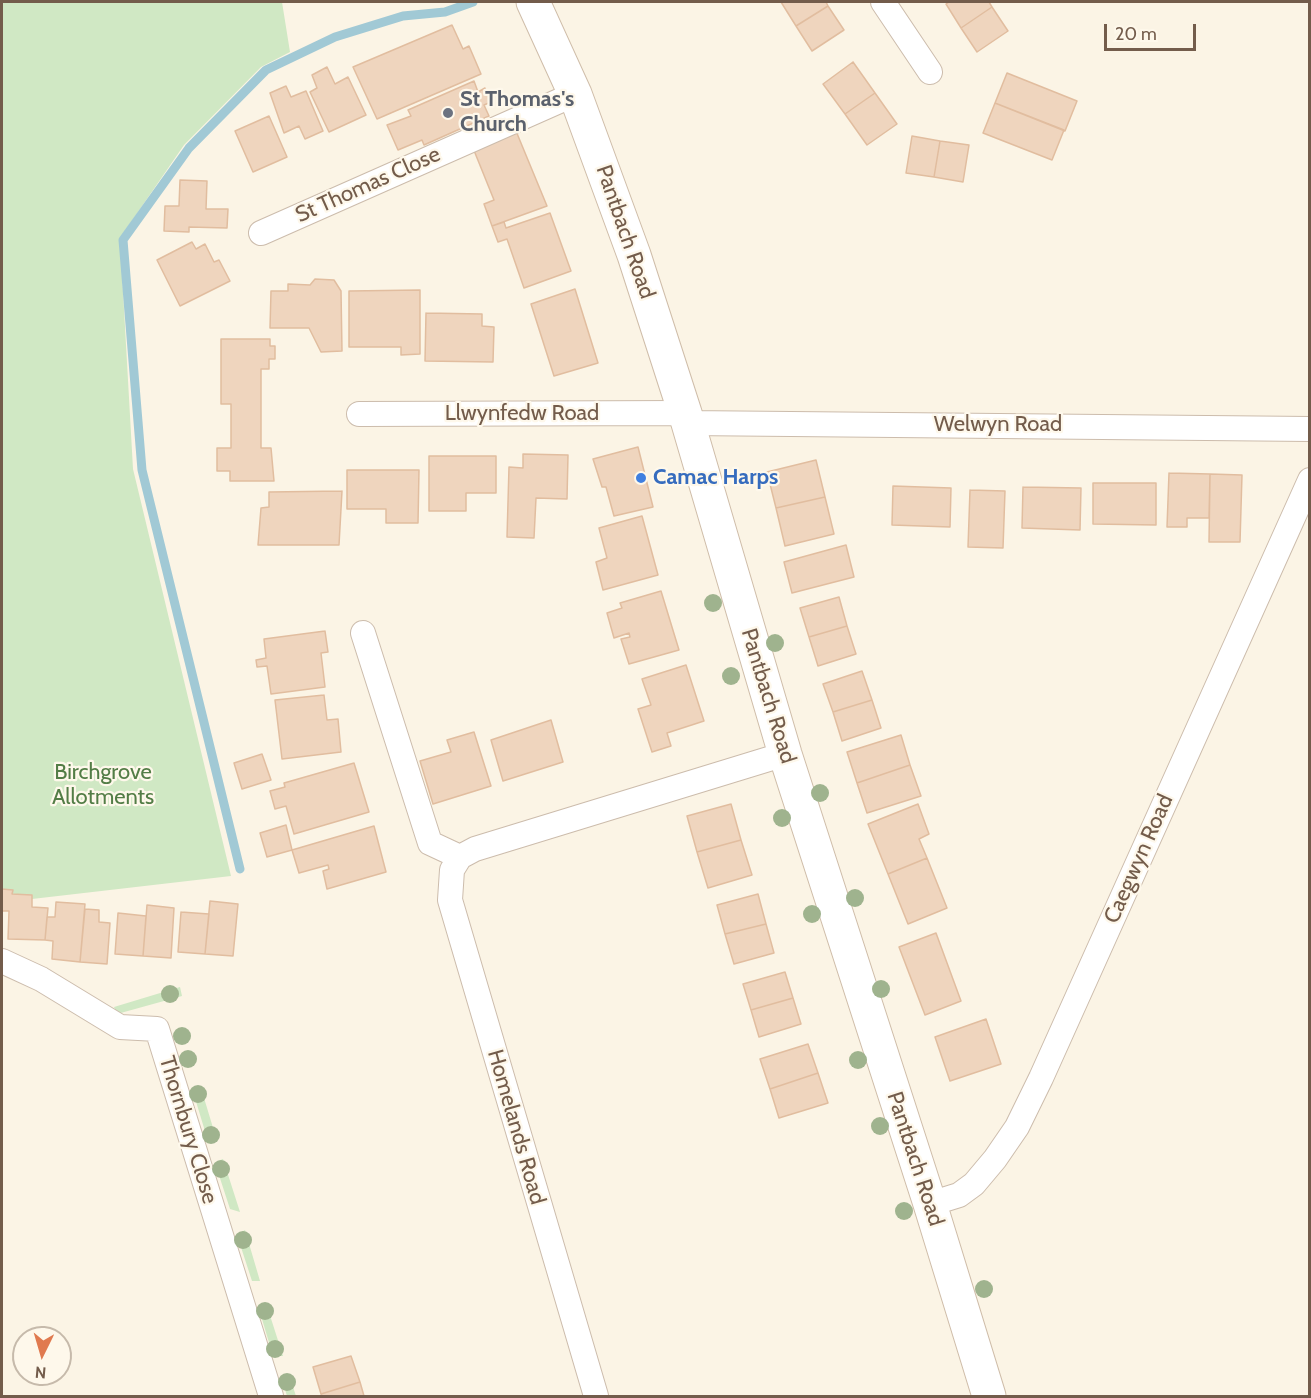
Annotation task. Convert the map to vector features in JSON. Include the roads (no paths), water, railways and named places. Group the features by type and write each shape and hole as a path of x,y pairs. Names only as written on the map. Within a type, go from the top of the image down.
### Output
{"street":[{"name":"Pantbach Road","path":"533,2 575,94 634,255 686,418 785,754 930,1204 989,1396"},
{"path":"883,2 930,72"},
{"name":"St Thomas Close","path":"261,233 575,94"},
{"name":"Llwynfedw Road","path":"359,414 686,418"},
{"name":"Welwyn Road","path":"686,418 1310,429"},
{"name":"Caegwyn Road","path":"930,1204 959,1195 974,1184 996,1159 1017,1127 1310,480"},
{"path":"363,633 430,843 460,857 475,849 785,754"},
{"name":"Homelands Road","path":"460,857 452,870 450,900 597,1396"},
{"name":"Thornbury Close","path":"2,961 41,979 120,1027 157,1029 271,1396"}],"waterway":[{"path":"240,869 142,470 123,240 189,148 266,70 335,37 403,16 445,12 473,2"}],"place":[{"name":"St Thomas's Church","path":"448,113"},
{"name":"Camac Harps","path":"641,478"}],"park label":[{"name":"Birchgrove Allotments","path":"103,786"}]}
